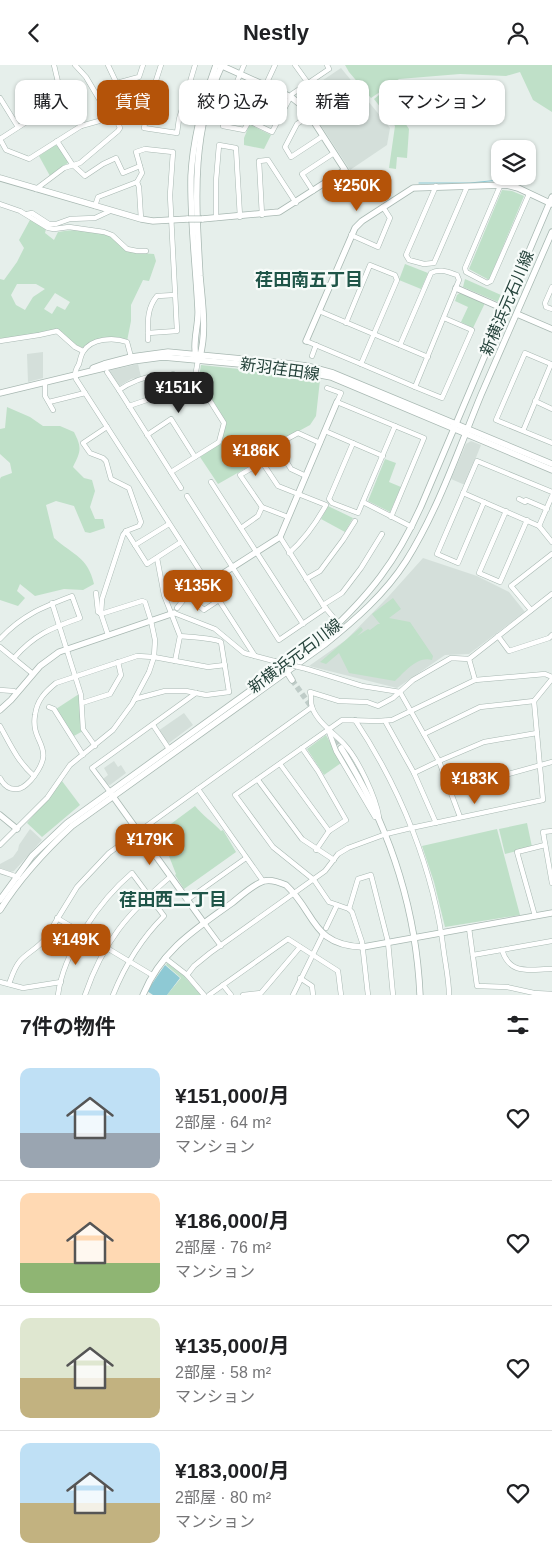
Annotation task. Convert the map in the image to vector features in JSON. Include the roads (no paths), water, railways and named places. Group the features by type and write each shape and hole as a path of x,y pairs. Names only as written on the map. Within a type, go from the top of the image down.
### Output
{"street":[{"path":"54,65 58,80"},
{"path":"75,65 97,94"},
{"path":"108,65 116,80"},
{"path":"128,80 139,77 143,65"},
{"path":"161,65 150,99 144,128 177,133 178,119 195,65"},
{"path":"172,472 219,442 224,423 195,377 198,356 198,313 191,177 199,119 220,65 253,80"},
{"path":"237,80 244,65"},
{"path":"268,80 275,65"},
{"path":"295,65 306,80"},
{"path":"313,80 330,69 327,65"},
{"path":"287,104 292,94 297,91"},
{"path":"287,95 297,102"},
{"path":"0,98 18,127"},
{"path":"21,125 0,139 6,150 30,159 81,126 97,122"},
{"path":"297,124 285,147 291,157 323,136"},
{"path":"36,189 64,168 80,163 120,128 118,125"},
{"path":"223,125 222,127 244,130 247,125"},
{"path":"257,125 272,132 276,125"},
{"path":"0,178 110,211 153,221 240,217 279,213 346,170 316,125"},
{"path":"57,141 72,164 85,176 103,163 116,158 122,173 140,166"},
{"path":"216,218 216,173 220,145 236,148 240,217"},
{"path":"95,206 98,197 137,182 142,173 136,152 145,149 173,152 170,195 177,331 148,333"},
{"path":"313,191 302,174 334,153"},
{"path":"262,215 259,161 268,160 296,203"},
{"path":"137,182 141,219"},
{"path":"444,318 472,330 442,398 306,341 351,235 362,221 413,188 506,185 518,188 552,203"},
{"path":"436,186 406,255 409,259 424,264 434,263 468,187"},
{"path":"500,186 465,268 466,272 487,283 491,281 529,194"},
{"name":"新横浜元石川線","path":"0,900 19,878 72,826 169,749 323,638 339,624 377,583 412,527 504,309 552,203"},
{"path":"0,204 27,214 48,228 69,227 104,232 112,235 127,249 146,251"},
{"path":"351,235 378,247 390,218 383,207"},
{"path":"27,214 32,213 49,224 56,225 70,219 96,218 110,211"},
{"name":"新横浜元石川線","path":"111,794 324,645 363,612 398,573 436,505 552,232"},
{"path":"346,323 370,265 395,275 397,280 361,364"},
{"path":"400,345 431,273 447,271 457,275 459,280 415,387"},
{"path":"552,287 545,303 546,307 552,309"},
{"path":"456,288 504,309"},
{"path":"148,340 147,316 154,298 157,296 175,295"},
{"path":"319,311 428,357"},
{"path":"517,314 552,329"},
{"path":"0,341 57,331 75,347 83,351"},
{"path":"131,357 128,342 104,339 91,344 83,351 75,375 255,656"},
{"path":"312,356 316,345"},
{"path":"75,375 104,363 158,352 198,356"},
{"path":"523,431 552,363 525,353 496,420 552,443"},
{"path":"0,393 133,361 163,357 198,356"},
{"name":"新羽荏田線","path":"198,356 284,363 333,373 552,464"},
{"name":"新羽荏田線","path":"198,356 298,370 331,377 552,470"},
{"path":"107,372 181,487"},
{"path":"118,390 132,381 164,373 195,377"},
{"path":"129,406 176,390 173,374"},
{"path":"45,382 45,396 54,409"},
{"path":"0,710 47,659 66,648 175,612 188,596 280,537 338,401 340,393 330,387"},
{"path":"48,402 85,393"},
{"path":"338,401 424,438 391,517"},
{"path":"536,401 552,409"},
{"path":"147,435 171,419 195,457"},
{"path":"353,443 329,499 332,503 358,513 364,503 395,426"},
{"path":"107,427 83,443 90,453 106,461 111,479 129,487 140,522 139,526 126,531 123,535 104,590 102,614 108,635"},
{"path":"325,431 383,455"},
{"path":"306,475 291,469 278,448 287,439 298,433 320,443"},
{"path":"484,502 458,563 437,554 477,461 552,492"},
{"path":"288,517 262,507 240,475 262,462 278,486 326,505 316,523 301,543 290,553"},
{"path":"212,482 303,624"},
{"path":"463,493 539,526 552,542"},
{"path":"187,496 279,640 303,624 342,593 361,568 382,533"},
{"path":"539,526 552,496"},
{"path":"519,499 547,509"},
{"path":"364,503 412,527"},
{"path":"241,528 258,516 262,507"},
{"path":"506,511 479,573 500,582 527,520"},
{"path":"306,579 320,571 355,521"},
{"path":"135,545 169,524"},
{"path":"126,531 147,564 181,542"},
{"path":"280,537 324,606 339,624"},
{"path":"531,610 511,586 552,554"},
{"path":"157,558 162,586 175,612 180,636 175,661"},
{"path":"96,593 98,613 102,614"},
{"path":"380,821 368,805 336,751 328,730 312,707 310,691 339,701 367,702 378,707 413,681 451,658 469,659 552,594"},
{"path":"0,639 15,623 35,611 72,596 80,618 59,625 31,640 14,658"},
{"path":"188,596 204,610 219,601"},
{"path":"0,845 46,798 67,769 113,730 135,699 150,672 154,657 155,640 145,602 142,601 102,614"},
{"path":"52,603 82,703 83,729 95,746"},
{"path":"175,612 215,629 244,653 307,669 362,686 400,692"},
{"path":"498,636 509,651 552,635"},
{"path":"135,699 165,691 213,695 229,692 221,642 217,639 208,640 180,636"},
{"path":"0,647 33,674"},
{"path":"0,778 8,788 16,789 26,785 40,769 44,749 34,727 35,714 46,691 56,683 137,656 154,657 208,667 225,665"},
{"path":"469,659 475,681"},
{"path":"82,703 110,694 121,675 118,662"},
{"path":"286,672 292,680"},
{"path":"187,975 194,966 294,894 314,879 325,871 343,850 386,834 543,800 534,701 552,678 545,674 475,681 385,721 342,720 236,795 273,847 314,879 329,902 352,911 363,947 368,995"},
{"path":"0,690 17,693"},
{"path":"400,692 439,761 460,817"},
{"path":"196,693 92,768 221,946"},
{"path":"424,735 480,707 534,701"},
{"path":"49,707 54,709 82,755"},
{"path":"9,984 21,959 38,947 45,939 56,918 77,887 109,853 312,707"},
{"path":"355,720 385,769 411,828 429,882 442,933 449,995"},
{"path":"385,721 414,773 436,823"},
{"path":"153,725 169,749"},
{"path":"0,726 23,766 34,776"},
{"path":"328,730 346,745 376,800 380,821"},
{"path":"414,773 484,742 537,733"},
{"path":"302,748 318,771 346,820 329,831 316,850"},
{"path":"341,748 369,796 386,834 406,897 415,938 420,995"},
{"path":"450,790 552,762"},
{"path":"280,764 329,831"},
{"path":"258,780 302,839 316,850 334,860"},
{"path":"198,789 263,881"},
{"path":"0,815 17,829"},
{"path":"552,831 543,832 552,883"},
{"path":"535,916 517,852 545,845"},
{"path":"187,900 246,858"},
{"path":"0,871 19,878"},
{"path":"58,995 72,953 83,934 103,903 132,873 164,917 149,932 129,961 113,995"},
{"path":"349,909 358,879 371,875 388,943 393,995"},
{"path":"85,995 94,969 118,929 149,895 170,877"},
{"name":"新横浜元石川線","path":"0,910 19,878"},
{"path":"143,995 152,975 182,940 263,881 277,881 286,885 316,928 324,931 339,943 350,947 388,943 552,913"},
{"path":"292,995 337,905"},
{"path":"56,918 152,975"},
{"path":"469,928 477,986 507,987 534,993 552,994"},
{"path":"209,995 288,939 338,971 340,995"},
{"path":"473,955 552,941"},
{"path":"243,995 261,993 300,947"},
{"path":"502,951 513,968 552,969"},
{"path":"165,958 187,975 204,995"},
{"path":"300,978 312,986 313,995"},
{"path":"0,982 23,987 61,982"},
{"path":"223,985 231,995"},
{"path":"23,987 23,995"}],"water":[{"path":"165,965 180,978 167,995 153,995 147,991"}],"waterway":[{"path":"419,183 470,183 491,181"}],"tunnel":[{"path":"292,680 313,709"},
{"path":"330,733 341,748"}],"district":[{"name":"荏田南五丁目","path":"309,280"},
{"name":"荏田西二丁目","path":"173,900"}]}
